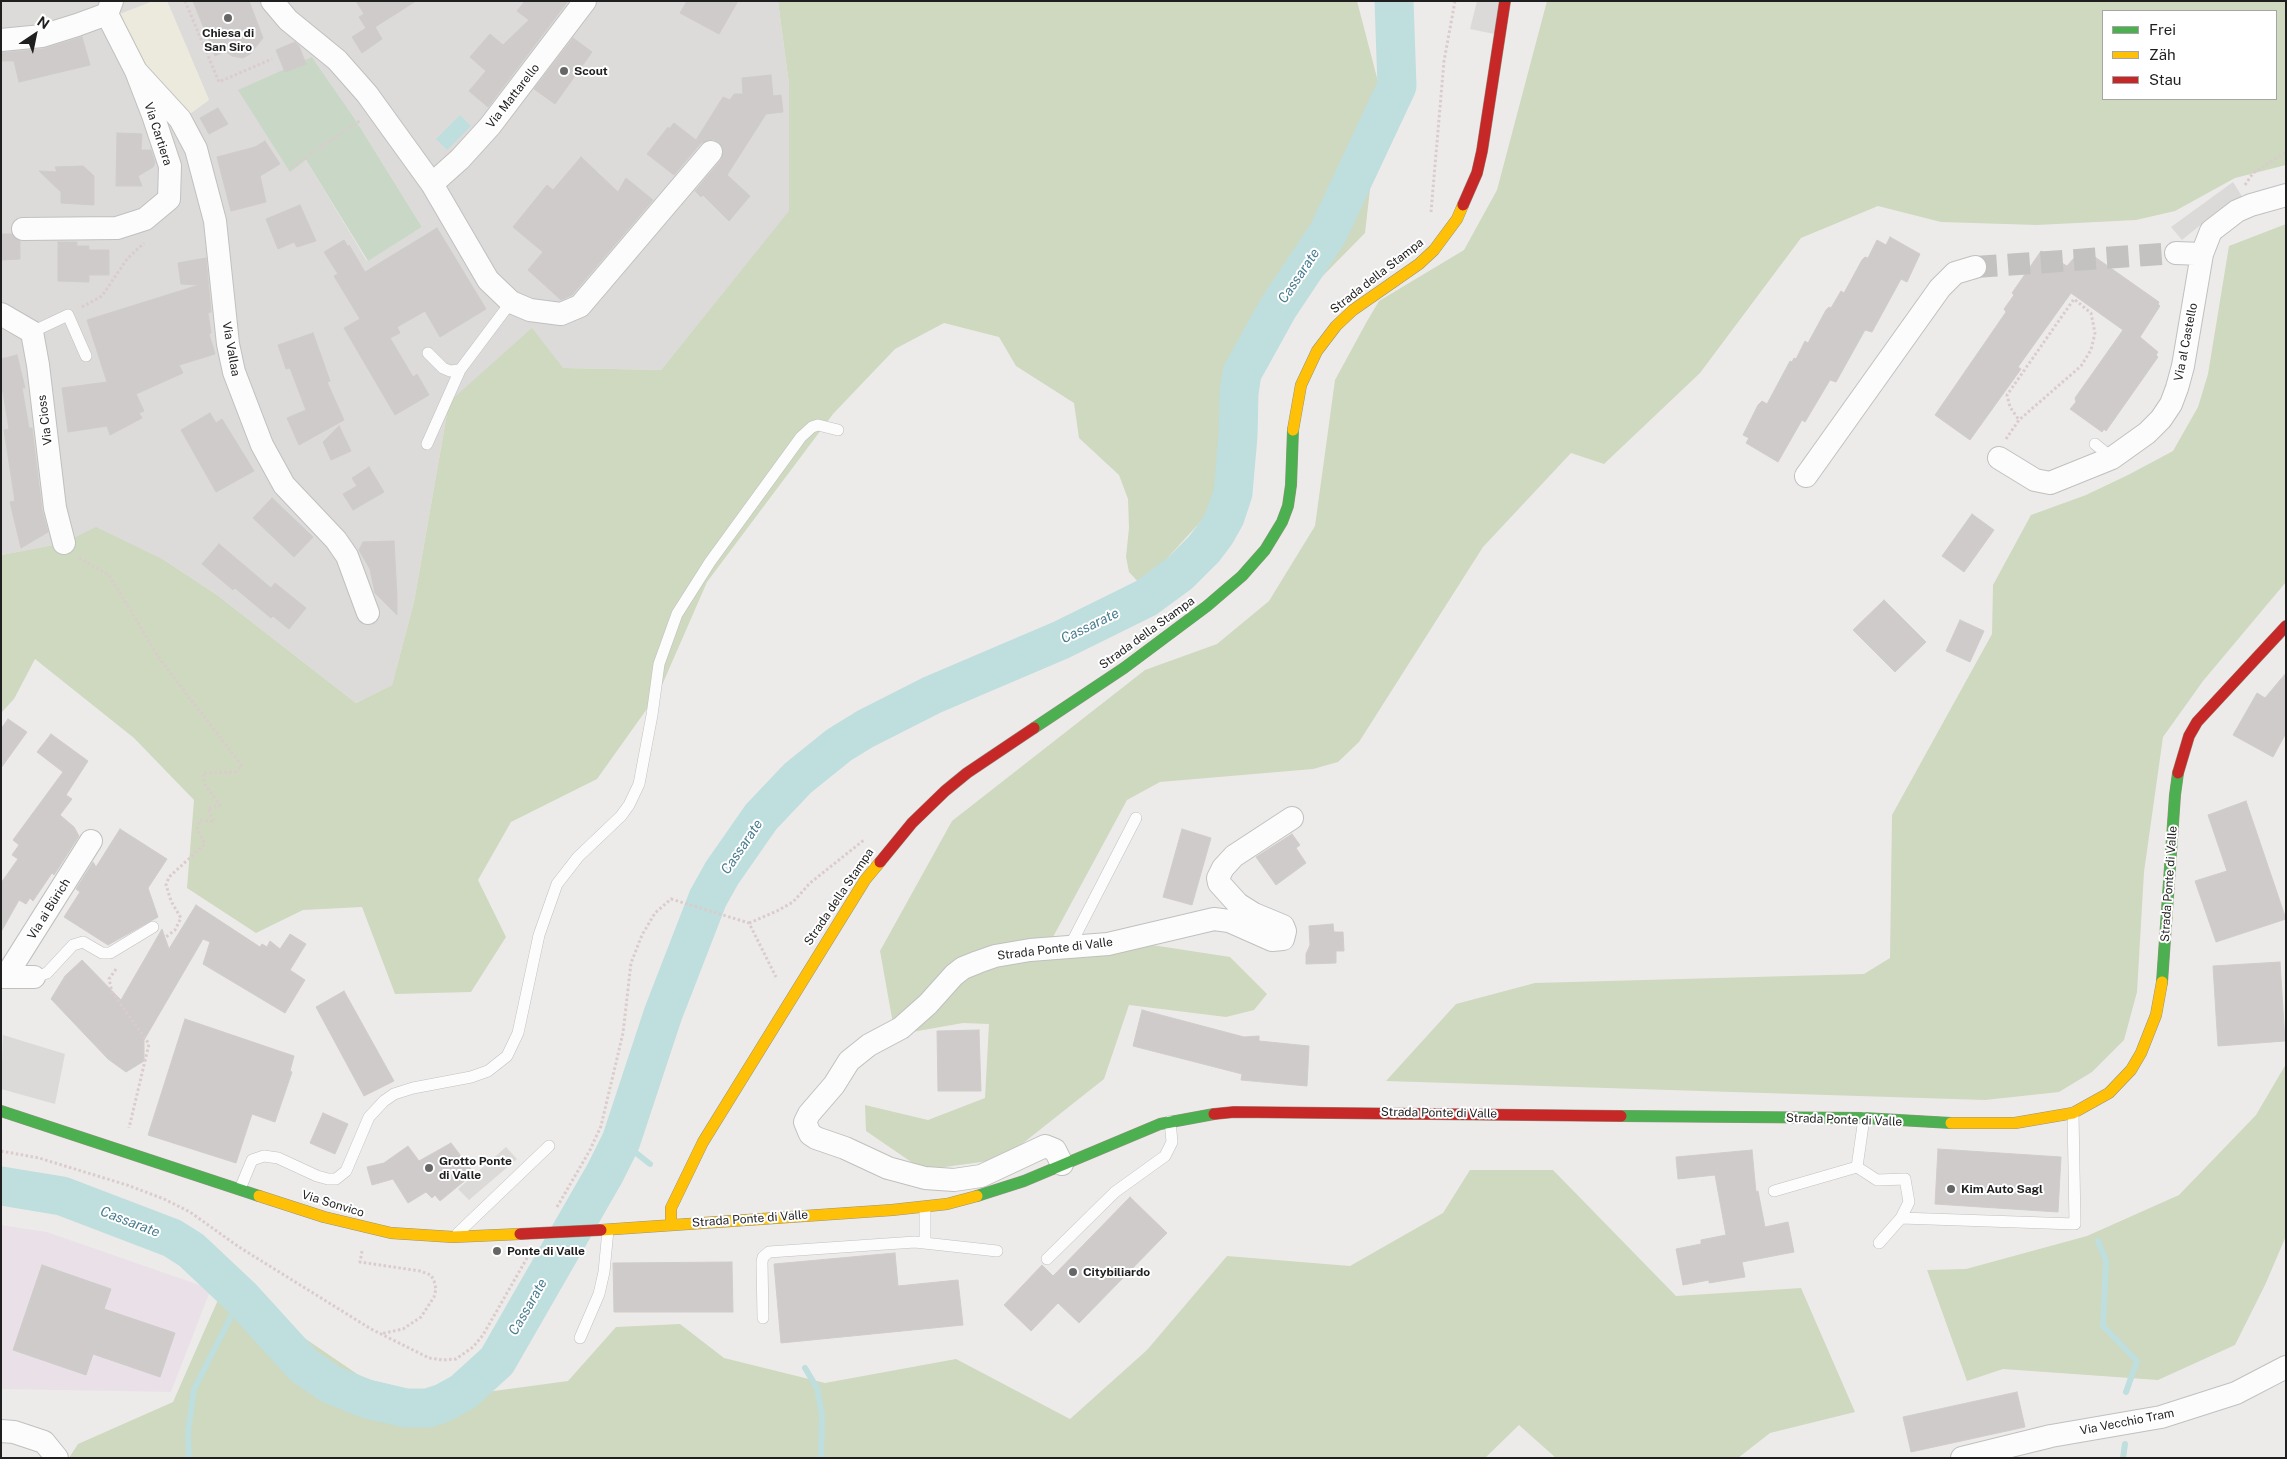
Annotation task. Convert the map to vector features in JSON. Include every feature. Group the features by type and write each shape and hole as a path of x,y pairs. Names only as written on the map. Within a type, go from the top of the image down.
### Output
{"street":[{"path":"272,1 288,20 337,60 378,109 432,184 488,280 511,302 530,310 553,314 568,312 580,306 711,152"},
{"name":"Via Mattarello","path":"432,184 460,159 490,126 586,1"},
{"name":"Strada della Stampa","path":"671,1224 671,1208 703,1142 865,880 912,823 944,791 967,773 1124,668 1207,606 1242,576 1265,550 1278,529 1288,506 1296,404 1301,385 1317,352 1336,326 1353,310 1419,264 1434,250 1457,219 1466,199 1477,173 1482,151 1506,1"},
{"path":"1,40 42,36 109,7"},
{"name":"Via Cartiera","path":"23,229 117,228 145,219 169,199 170,166 136,71 109,7"},
{"name":"Via Vallaa","path":"136,71 180,119 196,149 215,221 228,344 234,372 262,444 284,485 336,540 347,556 368,613"},
{"name":"Via al Castello","path":"1999,458 2035,480 2050,483 2112,458 2147,433 2161,419 2171,404 2183,366 2202,254 2210,231 2218,224 2251,205 2286,195"},
{"path":"2176,253 2202,254"},
{"path":"1806,476 1940,288 1955,273 1975,268"},
{"path":"1,314 32,332"},
{"name":"Via Cioss","path":"32,332 38,364 55,508 64,544"},
{"name":"Strada Ponte di Valle","path":"671,1224 925,1207 955,1202 990,1193 1125,1137 1170,1121 1211,1114 1265,1112 1864,1118 1937,1123 2015,1123 2073,1113 2109,1093 2131,1070 2141,1053 2156,1015 2164,970 2175,795 2179,769 2190,736 2197,722 2212,704 2286,626"},
{"name":"Strada Ponte di Valle","path":"1062,1164 1055,1150 1045,1146 981,1176 954,1180 925,1178 888,1168 846,1148 816,1138 810,1134 805,1122 809,1114 834,1085 849,1061 869,1045 901,1028 928,1004 963,968 995,956 1070,946 1108,944 1214,919 1229,921 1272,940 1283,939 1285,931 1283,926 1254,914 1238,904 1219,883 1218,878 1223,868 1234,856 1292,818"},
{"name":"Via ai Bürich","path":"4,977 91,841"},
{"name":"Via ai Bürich","path":"4,977 34,977"},
{"name":"Via Sonvico","path":"1,1111 324,1216 391,1233 453,1237 671,1224"},
{"name":"Via Vecchio Tram","path":"1962,1458 2051,1436 2169,1415 2236,1393 2286,1366"},
{"path":"1,1431 14,1432 44,1442 57,1458"}],"lane":[{"path":"427,444 458,380 460,370 511,302"},
{"path":"32,332 68,315 86,356"},
{"path":"428,354 442,368 450,371 460,370"},
{"path":"240,1189 252,1160 264,1156 278,1158 328,1180 336,1179 346,1171 369,1117 384,1101 394,1094 413,1088 471,1077 488,1071 507,1056 518,1033 539,935 557,884 578,857 621,816 630,805 639,784 659,664 677,614 710,562 801,437 812,427 818,425 838,430"},
{"path":"2095,444 2112,458"},
{"path":"1070,946 1136,818"},
{"path":"34,977 46,973 73,945 84,942 102,953 110,953 153,928"},
{"path":"1901,1218 2075,1224 2073,1113"},
{"path":"1857,1167 1864,1118"},
{"path":"1047,1259 1115,1192 1165,1156 1172,1142 1170,1121"},
{"path":"453,1237 549,1146"},
{"path":"1774,1191 1857,1167 1877,1180 1904,1179 1909,1202 1901,1218 1879,1243"},
{"path":"925,1207 925,1243"},
{"path":"580,1338 599,1294 604,1272 605,1229"},
{"path":"762,1318 762,1262 769,1252 915,1242 997,1251"}],"path":[{"path":"185,1 219,82 272,58"},
{"path":"1430,222 1444,61 1455,1"},
{"path":"291,167 378,109"},
{"path":"2251,205 2245,186 2247,179 2286,152"},
{"path":"68,315 102,296 128,259 149,238"},
{"path":"1999,458 2005,440 2019,420 2076,371 2092,350 2095,333 2091,313 2074,299 2008,395 2010,407 2019,420"},
{"path":"64,544 80,558 109,575 159,658 242,766 236,772 203,773 206,785 220,805 208,808 214,822 200,820 197,829 205,844 169,877 166,886 171,901 181,918 175,930 164,939 158,939"},
{"path":"749,923 793,902 810,883 868,837"},
{"path":"590,1150 601,1126 624,1033 631,963 642,935 655,913 670,899 732,918"},
{"path":"122,964 109,979 112,992 149,1044 124,1151"},
{"path":"1,1151 39,1158 127,1185 164,1199 190,1212 239,1246 380,1334 429,1358 443,1360 456,1358 466,1352"},
{"path":"367,1228 360,1262 420,1271 431,1275 436,1289 431,1302 421,1317 403,1329 380,1334"}],"shaded area":[{"path":"1,1 154,1 120,14 129,32 129,46 209,100 167,1 778,1 789,84 790,211 661,370 563,368 449,402 414,602 392,685 356,703 217,595 164,560 64,543 1,555","holes":["312,57 355,119 422,227 367,261 306,160 290,171"]},
{"path":"154,1 167,1 209,100 186,117 129,46 129,32 120,14"},
{"path":"1477,1 1505,1 1499,35 1470,29"},
{"path":"2233,182 2243,198 2219,210 2182,240 2171,227"},
{"path":"3,1035 65,1054 55,1104 1,1089"},
{"path":"506,1147 517,1159 469,1200 458,1189"},
{"path":"1,1225 47,1232 211,1289 171,1392 1,1389"}],"green space":[{"path":"778,1 1357,1 1381,93 1365,233 1307,292 1253,364 1232,487 1142,586 1129,572 1126,557 1129,528 1128,499 1119,475 1079,438 1074,403 1016,366 999,337 944,323 895,349 833,414 707,582 659,692 597,779 511,822 478,880 506,937 471,992 395,994 362,907 303,910 256,933 187,888 194,800 134,738 35,659 14,699 1,713 1,555 64,543 96,527 164,560 217,595 356,703 392,685 414,602 449,402 532,328 563,368 661,370 789,211 789,84"},
{"path":"1547,1 2286,1 2286,165 2235,178 2175,211 2136,220 2037,225 1941,222 1878,206 1801,238 1700,373 1604,464 1571,453 1483,547 1359,742 1338,762 1313,769 1160,782 1127,800 1053,937 1085,958 1139,943 1230,957 1267,994 1254,1010 1226,1017 1129,1005 1104,1079 1003,1159 923,1170 866,1131 865,1105 928,1120 985,1098 989,1024 963,1023 895,1035 880,951 952,821 1145,670 1217,644 1269,601 1315,526 1335,380 1366,323 1379,301 1464,250 1497,190"},
{"path":"312,57 355,119 422,227 368,261 306,160 290,172 238,90"},
{"path":"2286,224 2286,582 2203,681 2163,737 2144,872 2137,992 2124,1040 2092,1072 2059,1092 1985,1100 1386,1081 1456,1004 1535,983 1864,974 1890,958 1892,815 1992,634 1993,585 2031,515 2086,495 2173,451 2198,407 2208,374 2229,246"},
{"path":"2286,1064 2286,1236 2265,1285 2235,1345 2158,1380 2003,1369 1967,1381 1927,1270 1966,1269 2087,1236 2179,1195 2256,1115"},
{"path":"1470,1170 1553,1170 1676,1296 1801,1288 1855,1412 1770,1433 1738,1458 1556,1458 1519,1425 1485,1458 69,1458 78,1444 173,1402 225,1284 363,1378 442,1398 568,1381 616,1327 680,1324 724,1358 825,1383 956,1359 1070,1419 1147,1350 1227,1256 1350,1266 1443,1213"}],"water":[{"path":"460,115 471,126 447,150 436,139"}],"building":[{"name":"Chiesa di San Siro","path":"193,1 249,1 263,38 250,54 243,58 232,56 225,51 215,56"},
{"path":"356,1 416,1 375,27 382,39 362,53 352,37 366,28 359,17 364,14"},
{"path":"525,1 568,1 488,107 469,91 486,71 470,57 490,34 503,45 529,20 517,11"},
{"path":"687,1 738,1 719,34 680,13"},
{"path":"82,37 90,65 19,82 14,61 1,61 1,53 43,49"},
{"name":"Scout","path":"573,38 592,52 555,104 534,89"},
{"path":"295,42 299,46 306,64 285,72 276,50"},
{"path":"771,75 773,96 781,95 783,112 766,114 727,175 750,196 729,221 703,195 701,197 695,191 721,160 723,148 719,142 713,139 701,143 674,175 647,154 668,127 669,129 674,123 696,140 723,97 730,100 734,94 743,94 742,78"},
{"path":"218,108 228,124 209,134 200,118"},
{"path":"117,133 142,134 141,150 151,150 155,163 153,167 138,176 142,186 116,186"},
{"path":"265,141 280,164 260,176 266,202 231,211 217,157 255,147"},
{"path":"581,157 618,192 626,178 653,200 572,295 561,300 528,270 543,252 513,227 547,185 553,190"},
{"path":"83,166 94,176 94,205 61,203 61,192 39,171 57,172 55,167"},
{"path":"300,205 316,241 297,247 294,242 278,249 266,219"},
{"path":"437,228 486,309 440,337 425,311 397,327 400,333 390,338 413,377 417,374 429,395 395,415 344,328 360,319 334,276 338,274 324,252 344,240 365,272"},
{"path":"1,234 11,234 20,241 20,259 1,260"},
{"path":"1890,237 1920,254 1907,282 1901,279 1872,332 1865,330 1836,382 1830,380 1805,422 1802,420 1778,462 1746,443 1749,438 1743,435 1758,405 1762,401 1767,404 1790,361 1792,362 1794,358 1796,359 1805,341 1808,343 1826,310 1829,307 1831,308 1841,291 1844,293 1862,260 1865,257 1868,258 1877,240 1886,245"},
{"path":"58,242 77,242 77,246 89,246 89,250 109,250 109,275 89,275 89,282 58,281"},
{"path":"2081,250 2084,252 2085,250 2159,302 2160,306 2140,337 2158,352 2156,355 2158,357 2106,431 2104,429 2102,432 2070,409 2076,402 2075,398 2123,330 2071,293 2018,367 2021,369 1970,440 1935,415 2006,312 2004,309 2014,295 2012,293 2041,251 2067,266"},
{"path":"206,258 211,312 208,313 211,333 209,334 215,354 179,365 183,373 136,394 144,411 139,413 142,418 110,435 107,426 68,432 62,388 107,382 87,320 199,285 181,284 178,263"},
{"path":"313,333 330,381 327,382 344,420 299,445 287,418 306,410 290,368 286,369 278,345"},
{"path":"17,355 25,388 22,388 29,428 32,428 42,510 48,532 21,548 10,502 15,501 4,430 9,429 3,392 1,392 1,359"},
{"path":"210,413 216,423 222,419 254,471 216,492 181,430"},
{"path":"339,426 351,451 331,460 323,442"},
{"path":"369,467 384,492 353,510 343,494 357,486 352,478"},
{"path":"272,498 313,537 294,557 253,518"},
{"path":"1972,514 1994,530 1964,572 1942,556"},
{"path":"394,541 397,615 375,593 370,569 359,550 363,542"},
{"path":"219,544 271,588 275,583 306,608 289,629 273,616 271,618 235,588 233,590 202,564"},
{"path":"1884,600 1926,642 1895,672 1853,630"},
{"path":"1960,620 1984,631 1970,662 1946,651"},
{"path":"2286,673 2286,733 2273,757 2233,735 2257,693 2265,698"},
{"path":"8,719 27,732 1,768 1,729"},
{"path":"51,734 88,761 66,795 72,799 60,815 74,827 79,836 54,875 52,873 33,901 30,898 26,904 19,900 1,932 1,883 18,859 12,855 19,845 13,840 63,772 37,752"},
{"path":"2246,801 2286,919 2216,942 2195,881 2227,871 2208,815"},
{"path":"120,829 167,859 148,888 158,917 108,945 64,917 80,892 76,889 93,862 96,867"},
{"path":"1182,829 1211,838 1192,905 1163,897"},
{"path":"1292,834 1300,845 1296,848 1306,863 1276,885 1256,857"},
{"path":"196,905 260,947 262,944 267,947 270,941 280,949 290,934 306,944 290,970 305,980 285,1013 203,964 210,942 203,939 144,1040 144,1061 126,1072 108,1059 51,999 65,976 82,960 121,1000 162,929 169,949"},
{"path":"1333,924 1334,932 1343,932 1344,951 1336,951 1336,963 1306,964 1306,954 1310,945 1309,926"},
{"path":"2280,962 2285,1041 2218,1046 2213,966"},
{"path":"344,991 394,1081 364,1096 316,1007"},
{"path":"1142,1010 1244,1037 1259,1036 1259,1041 1309,1046 1307,1086 1241,1080 1242,1074 1133,1046"},
{"path":"185,1019 294,1056 290,1071 292,1072 275,1122 252,1114 236,1163 148,1135"},
{"path":"979,1030 981,1091 938,1091 937,1031"},
{"path":"323,1113 348,1124 335,1154 310,1143"},
{"name":"Grotto Ponte di Valle","path":"451,1143 474,1173 440,1201 435,1195 432,1198 426,1192 408,1203 393,1179 372,1185 367,1167 384,1163 408,1146 419,1161"},
{"path":"1938,1149 2061,1157 2058,1212 1935,1204"},
{"path":"1752,1150 1756,1192 1758,1191 1765,1227 1788,1222 1794,1252 1742,1262 1745,1277 1709,1283 1709,1280 1683,1285 1676,1249 1701,1244 1701,1240 1726,1235 1715,1175 1678,1179 1676,1157"},
{"path":"1130,1197 1167,1233 1079,1323 1058,1303 1031,1331 1004,1305 1042,1265 1053,1276"},
{"path":"895,1253 898,1286 958,1280 963,1325 781,1343 774,1264"},
{"path":"732,1262 733,1312 614,1312 613,1263"},
{"path":"42,1265 111,1289 104,1309 175,1333 160,1377 93,1354 86,1375 13,1350"},
{"path":"2017,1392 2025,1427 1911,1452 1903,1417"}],"waterway":[{"name":"Cassarate","path":"1,1186 62,1196 172,1238 191,1250 241,1297 304,1366 332,1385 367,1399 406,1408 428,1408 443,1403 463,1392 497,1361 605,1173 621,1141 663,1014 708,898 722,873 761,817 798,778 839,745 865,729 932,695 1061,640 1146,598 1180,573 1204,549 1216,533 1225,517 1233,493 1242,373 1278,308 1328,233 1397,86 1394,1"},
{"path":"621,1141 650,1164"},
{"path":"2098,1241 2106,1261 2103,1326 2137,1361 2126,1392"},
{"path":"189,1458 188,1432 194,1389 241,1297"},
{"path":"805,1368 817,1388 822,1415 821,1458"},
{"path":"2123,1458 2125,1444"}],"tunnel":[{"path":"1975,267 2176,253"}],"traffic: fast":[{"path":"1034,728 1124,668 1207,606 1242,576 1265,550 1282,522 1288,506 1291,485 1293,430"},
{"path":"2162,982 2178,773"},
{"path":"1,1111 259,1196"},
{"path":"977,1196 1024,1181 1160,1124 1214,1114"},
{"path":"1621,1116 1864,1118 1951,1123"}],"traffic: slow":[{"path":"1293,430 1301,385 1317,351 1336,326 1353,310 1419,264 1434,250 1457,219 1463,205"},
{"path":"671,1224 671,1208 703,1142 865,880 880,862"},
{"path":"1951,1123 2015,1123 2073,1113 2109,1093 2131,1070 2141,1053 2156,1015 2162,982"},
{"path":"259,1196 324,1217 391,1233 453,1237 520,1234"},
{"path":"601,1230 892,1210 947,1204 977,1196"}],"traffic: jam":[{"path":"1463,205 1477,173 1482,151 1505,1"},
{"path":"2178,773 2189,736 2197,722 2286,626"},
{"path":"880,862 912,823 945,791 967,773 1034,728"},
{"path":"1214,1114 1234,1112 1621,1116"},
{"path":"520,1234 601,1230"}],"place":[{"name":"Chiesa di San Siro","path":"228,18"},
{"name":"Scout","path":"564,71"},
{"name":"Grotto Ponte di Valle","path":"429,1168"},
{"name":"Kim Auto Sagl","path":"1951,1189"},
{"name":"Ponte di Valle","path":"497,1251"},
{"name":"Citybiliardo","path":"1073,1272"}]}
